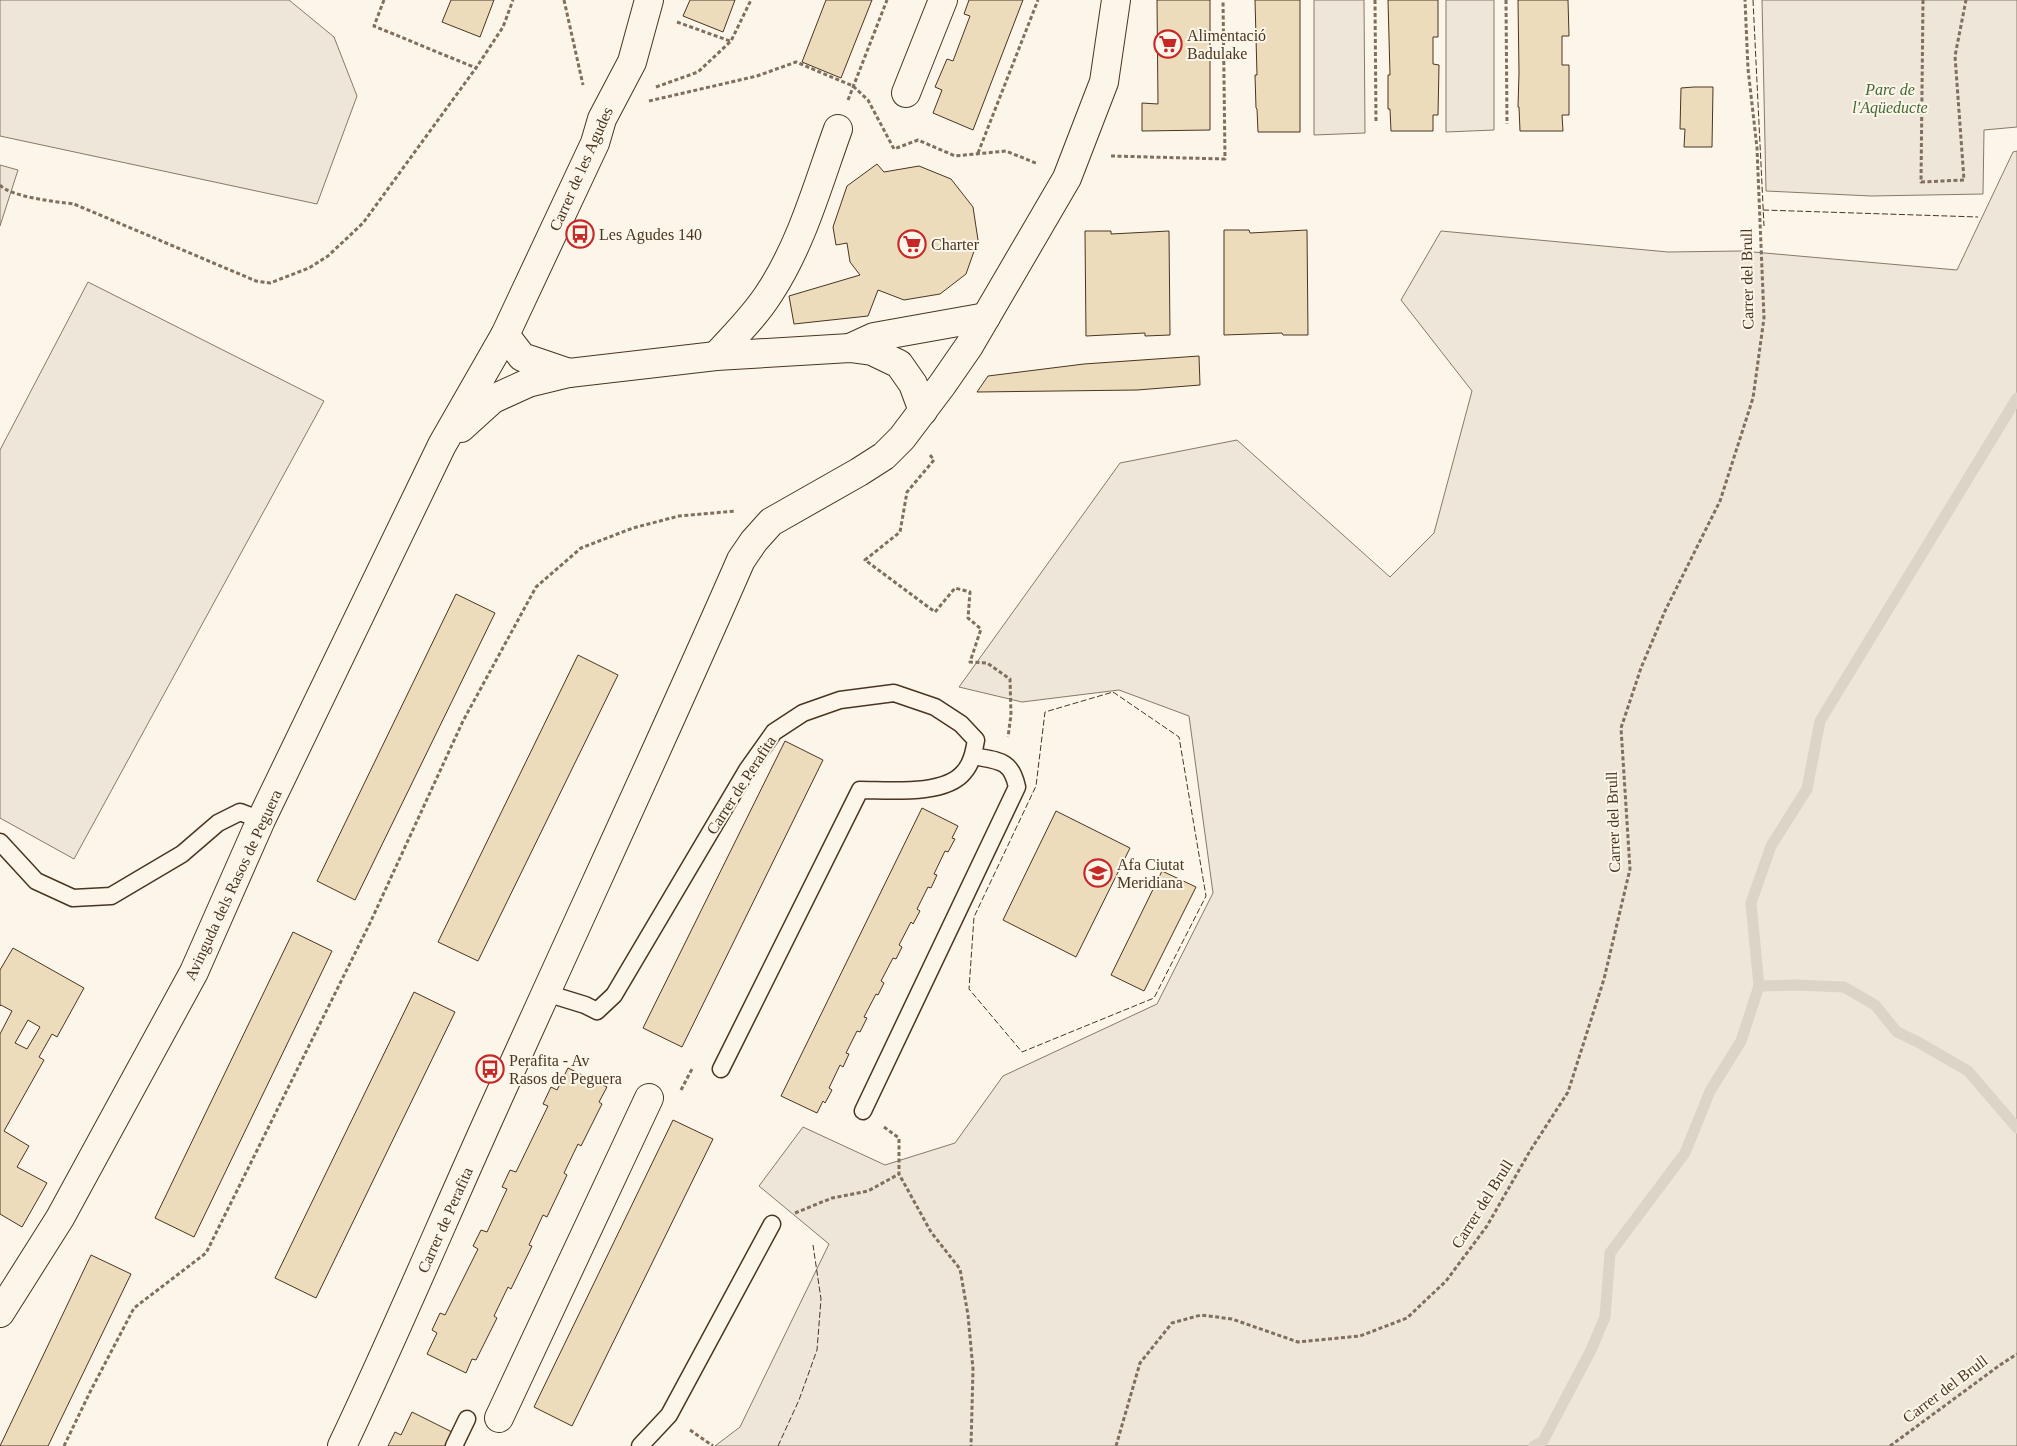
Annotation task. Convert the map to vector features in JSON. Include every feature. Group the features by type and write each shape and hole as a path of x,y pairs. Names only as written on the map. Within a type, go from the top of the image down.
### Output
{"street":[{"name":"Carrer de les Agudes","path":"505,335 595,143 602,119 632,62 649,0"},
{"path":"906,93 942,0"},
{"path":"923,411 969,346 1067,178 1104,82 1116,0"},
{"path":"716,356 747,323 770,292 785,265 800,231 838,129"},
{"name":"Avinguda dels Rasos de Peguera","path":"850,348 874,337 986,317"},
{"name":"Avinguda dels Rasos de Peguera","path":"0,1313 60,1218 194,972 261,820 442,445 505,335 522,357 569,373"},
{"name":"Avinguda dels Rasos de Peguera","path":"442,445 493,399 528,383 569,373 716,356 850,348 872,351 899,364 913,384 923,411"},
{"name":"Carrer de Perafita","path":"342,1446 391,1344 505,1083 653,759 741,560 754,541 771,522 884,456 902,438 923,411"},
{"path":"499,1418 649,1098"}],"lane":[{"name":"Carrer de Perafita","path":"546,993 597,1011 614,995 747,770 774,732 803,713 840,700 894,693 935,707 961,724 976,740 973,756"},
{"path":"721,1069 860,790 917,790 950,783 964,773 973,756 1005,763 1014,773 1017,787 863,1111"},
{"path":"0,842 36,881 73,898 111,896 182,854 218,823 240,812 261,820"},
{"path":"640,1446 669,1416 772,1224"},
{"path":"454,1446 467,1419"}],"path":[{"path":"384,0 374,26 476,68"},
{"path":"0,185 3,189 21,194 74,204 256,281 270,283 309,268 328,256 363,223 476,68 503,27 513,0"},
{"name":"Carrer de les Agudes","path":"564,0 584,90"},
{"path":"647,90 698,72 731,42 751,0"},
{"path":"853,86 887,0"},
{"path":"978,153 1038,0"},
{"path":"1107,156 1224,158 1223,0"},
{"path":"1375,0 1376,123"},
{"path":"1506,0 1507,124"},
{"name":"Carrer del Brull","path":"1116,1446 1140,1363 1172,1323 1201,1315 1232,1319 1298,1342 1360,1336 1407,1318 1446,1281 1487,1226 1530,1151 1568,1092 1604,979 1630,869 1621,728 1641,668 1665,611 1720,501 1753,398 1764,318 1757,148 1748,69 1745,0"},
{"path":"1923,0 1921,182 1964,180 1955,56 1966,0"},
{"path":"669,18 731,42"},
{"path":"643,102 757,76 796,62 853,86 868,100 894,149 918,140 955,156 1006,151 1045,167"},
{"path":"934,460 907,492 900,532 865,560 935,612 955,588 970,592 968,618 981,629 970,662 986,663 1010,679 1011,715"},
{"path":"64,1446 134,1308 206,1253 370,923 463,721 536,587 581,548 633,528 679,516 744,511"},
{"path":"680,1093 693,1066"},
{"path":"863,1111 899,1138 898,1174 930,1232 960,1269 968,1315 974,1369 971,1446"},
{"path":"772,1224 824,1200 868,1190 898,1174"},
{"name":"Carrer del Brull","path":"1890,1446 2017,1354"}],"green space":[{"path":"0,0 289,0 334,37 357,96 317,204 0,136"},
{"path":"1314,0 1364,0 1365,133 1314,135"},
{"path":"1446,0 1494,0 1494,130 1446,132"},
{"name":"Parc de l'Aqüeducte","path":"1762,0 2017,0 2017,127 1984,130 1983,194 1871,196 1766,191"},
{"path":"2017,151 2017,1446 715,1446 740,1427 829,1244 759,1186 803,1127 885,1165 955,1143 1003,1076 1157,1004 1213,893 1189,716 1119,690 1022,702 959,687 1120,463 1237,440 1390,577 1434,533 1472,391 1401,300 1441,231 1668,252 1742,251 1957,270 2013,152"},
{"path":"0,165 18,170 0,226"},
{"path":"88,282 324,401 74,859 0,818 0,450"}],"building":[{"path":"451,0 494,0 480,37 442,22"},
{"path":"690,0 735,0 723,32 683,16"},
{"path":"826,0 872,0 841,78 802,62"},
{"path":"969,0 1023,0 973,130 933,113 942,90 935,87 947,59 953,61 970,16 964,14"},
{"path":"1157,0 1210,0 1210,130 1142,131 1142,103 1158,104"},
{"path":"1255,0 1300,0 1300,132 1258,132 1255,75 1257,75"},
{"path":"1388,0 1438,0 1438,37 1433,37 1433,64 1439,65 1438,115 1433,115 1433,131 1391,131 1390,109 1388,109 1388,75 1390,75"},
{"path":"1518,0 1568,0 1569,36 1562,36 1562,65 1569,65 1569,115 1562,115 1563,131 1520,131 1518,107"},
{"path":"1713,87 1712,147 1684,147 1685,129 1680,129 1681,88"},
{"name":"Charter","path":"877,164 884,172 919,166 951,179 973,207 978,240 966,274 940,294 904,300 878,290 868,316 794,324 789,296 860,275 850,262 847,243 836,245 833,227 847,186"},
{"path":"1224,230 1249,230 1250,233 1307,230 1308,335 1283,335 1282,333 1224,335"},
{"path":"1085,231 1111,231 1111,234 1169,231 1170,335 1145,336 1145,333 1086,336"},
{"path":"1199,356 1200,385 1137,390 977,392 988,376 1084,364"},
{"path":"456,594 495,613 355,900 317,881"},
{"path":"578,655 618,675 478,961 438,942"},
{"path":"785,741 823,760 682,1047 643,1028"},
{"path":"922,808 958,826 952,838 955,839 948,852 945,851 934,874 937,875 931,888 928,887 917,909 920,911 913,924 911,922 899,945 902,947 896,959 893,958 881,981 884,983 864,1017 867,1018 860,1032 857,1031 846,1053 849,1054 843,1067 840,1065 829,1088 832,1090 825,1103 823,1101 817,1113 781,1096"},
{"path":"1056,811 1130,848 1076,957 1003,920"},
{"path":"1162,871 1196,887 1144,991 1111,975"},
{"path":"293,932 332,951 194,1237 155,1218"},
{"path":"13,948 84,988 57,1037 52,1034 39,1057 44,1060 4,1131 29,1146 17,1167 47,1183 22,1227 0,1214 0,1034 12,1011 0,1006 0,970","holes":["28,1020 40,1027 27,1049 15,1043"]},
{"path":"414,992 455,1012 316,1298 275,1278"},
{"path":"568,1068 607,1087 599,1102 602,1104 581,1146 578,1144 564,1173 567,1175 547,1217 543,1215 529,1245 532,1246 511,1289 508,1287 494,1316 497,1318 476,1360 472,1359 466,1373 427,1354 437,1333 432,1330 440,1313 445,1315 478,1249 473,1246 481,1230 487,1232 507,1189 502,1187 510,1170 516,1172 548,1106 543,1104 551,1087 557,1090"},
{"path":"673,1120 713,1139 572,1426 534,1407"},
{"path":"91,1255 131,1274 48,1446 0,1446"},
{"path":"412,1412 452,1432 445,1446 388,1446 395,1432 401,1435"}],"waterway":[{"path":"1534,1446 1543,1441 1591,1350 1605,1317 1610,1253 1685,1153 1710,1091 1741,1041 1759,986 1751,903 1771,846 1807,789 1820,721 2017,398"},
{"path":"1759,986 1844,987 1875,1005 1897,1032 1968,1071 2017,1128"}],"fence":[{"path":"1753,0 1764,226"},
{"path":"1763,210 1978,217"},
{"path":"1113,692 1179,737 1206,896 1154,998 1022,1052 969,989 974,917 1036,786 1045,712 1113,692"},
{"path":"778,1446 799,1400 817,1350 821,1299 813,1245"}],"place":[{"name":"Alimentació Badulake","path":"1168,44"},
{"name":"Les Agudes 140","path":"580,234"},
{"name":"Charter","path":"912,244"},
{"name":"Afa Ciutat Meridiana","path":"1098,873"},
{"name":"Perafita - Av Rasos de Peguera","path":"490,1069"}]}
